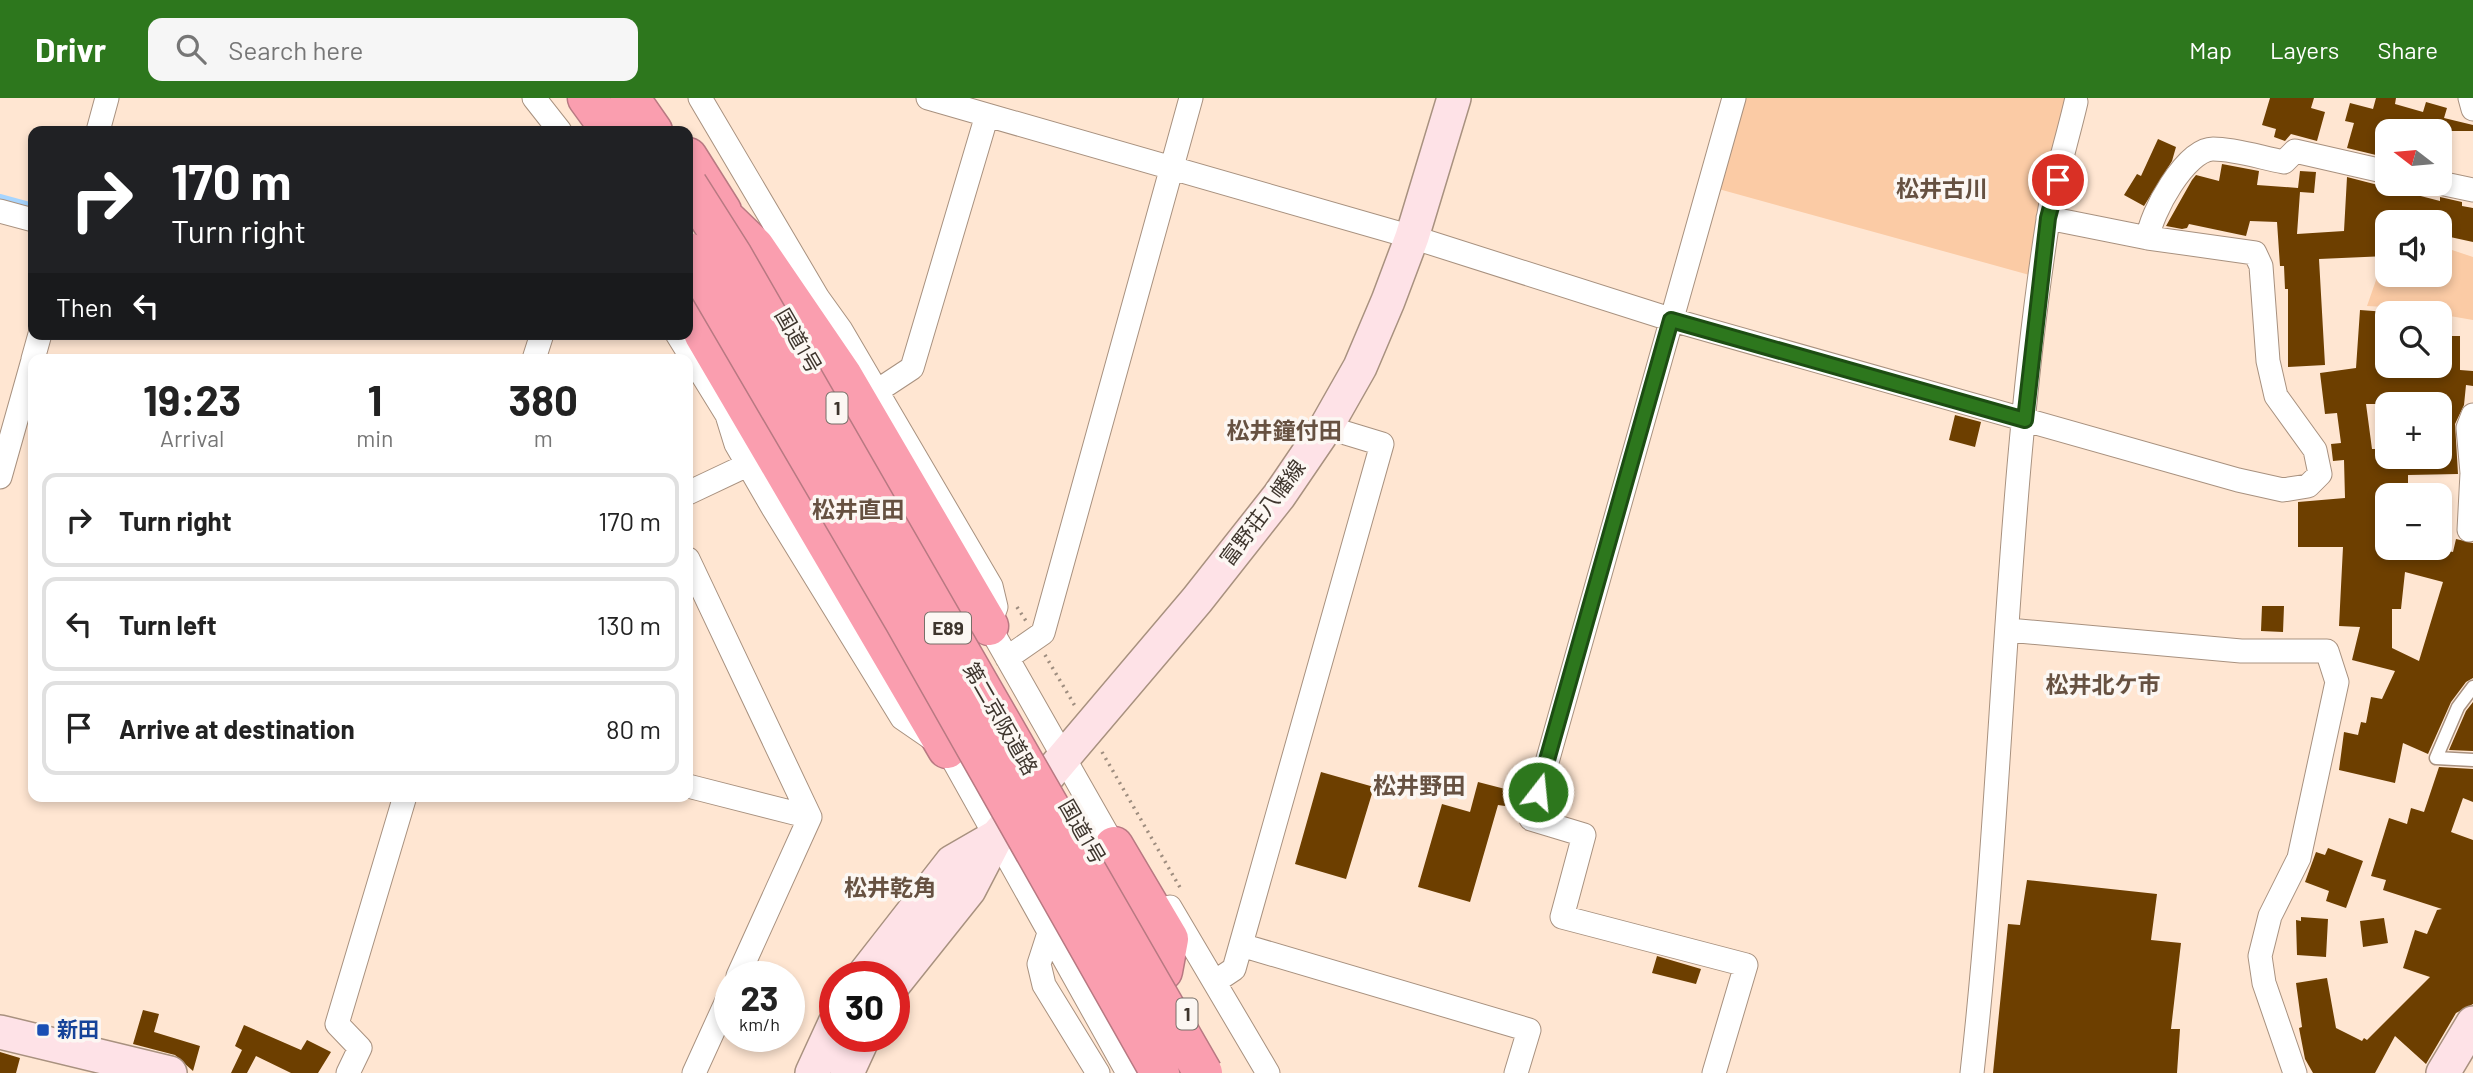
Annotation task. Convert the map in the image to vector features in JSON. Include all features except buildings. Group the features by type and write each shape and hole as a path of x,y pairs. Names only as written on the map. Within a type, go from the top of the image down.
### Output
{"highway":[{"path":"571,98 590,126"},
{"path":"587,98 607,126"},
{"path":"630,98 650,126"},
{"path":"650,98 668,126"},
{"name":"国道1号","path":"693,165 728,221 1221,1073"},
{"name":"第二京阪道路","path":"693,193 747,280 1203,1073"},
{"path":"728,221 755,247 844,376 998,642"},
{"name":"第二京阪道路","path":"693,261 904,621 1160,1073"},
{"path":"693,286 1142,1073"},
{"path":"693,309 704,335 947,749"},
{"path":"1114,846 1169,939 1158,964"}],"main road":[{"name":"富野荘八幡線","path":"910,964 969,890 997,836 1263,517 1326,427 1360,367 1412,237 1454,98"},
{"name":"富野荘八幡線","path":"875,961 952,862 997,836"},
{"path":"2443,1073 2473,1023"},
{"path":"0,1032 170,1073"},
{"path":"812,1073 822,1052"},
{"path":"847,1073 857,1052"}],"street":[{"path":"99,126 107,98"},
{"path":"534,98 556,126"},
{"path":"700,98 871,395 991,586 996,607 998,642 1114,846 1163,894 1268,1073"},
{"path":"928,98 1412,237 1671,320 2238,480 2283,490 2308,486 2319,474 2315,450 2277,396 2268,362 2262,266 2255,253 2148,238 2048,218"},
{"path":"998,642 1043,633 1192,98"},
{"path":"1714,1073 1746,965 1562,917 1584,835 1531,819 1734,98"},
{"path":"2470,98 2473,108"},
{"path":"1972,1073 1988,933 2025,420 2048,218 2076,102"},
{"path":"871,395 912,368 987,115"},
{"path":"2148,238 2150,222 2164,195 2199,152 2213,149 2284,162 2295,151 2375,169"},
{"path":"2452,186 2473,190"},
{"path":"0,211 28,219"},
{"path":"693,360 727,415 736,444 756,461 902,718 947,749 1128,1073"},
{"path":"0,477 28,377"},
{"path":"2471,531 2472,473 2468,428 2473,415"},
{"path":"1216,981 1234,969 1382,444 1326,427"},
{"path":"693,491 756,461"},
{"path":"693,570 810,817 745,961"},
{"path":"2008,630 2241,651 2327,651 2337,682 2299,858 2270,916 2260,956 2264,982 2295,1073"},
{"path":"693,787 810,817"},
{"path":"348,1073 360,1048 337,1024 403,802"},
{"path":"1049,933 1040,964 1044,985 1098,1073"},
{"path":"1241,945 1529,1030 1516,1073"},
{"path":"694,1073 714,1029"}],"lane":[{"path":"2473,687 2458,707 2436,758 2473,760"}],"shaded area":[{"path":"1741,98 2083,98 2037,277 1715,188"},
{"path":"2452,250 2473,257 2473,320 2452,316 2452,301 2375,301 2375,306 2367,306 2375,283 2375,287 2452,287"}],"waterway":[{"path":"0,197 28,205"}],"place":[{"name":"新田","path":"43,1030"}],"district":[{"name":"松井古川","path":"1942,189"},
{"name":"松井鐘付田","path":"1284,431"},
{"name":"松井直田","path":"858,510"},
{"name":"松井北ケ市","path":"2103,685"},
{"name":"松井野田","path":"1419,786"},
{"name":"松井乾角","path":"890,888"}],"route":[{"path":"1538,792 1671,320 2025,420 2048,218 2058,180"}]}
